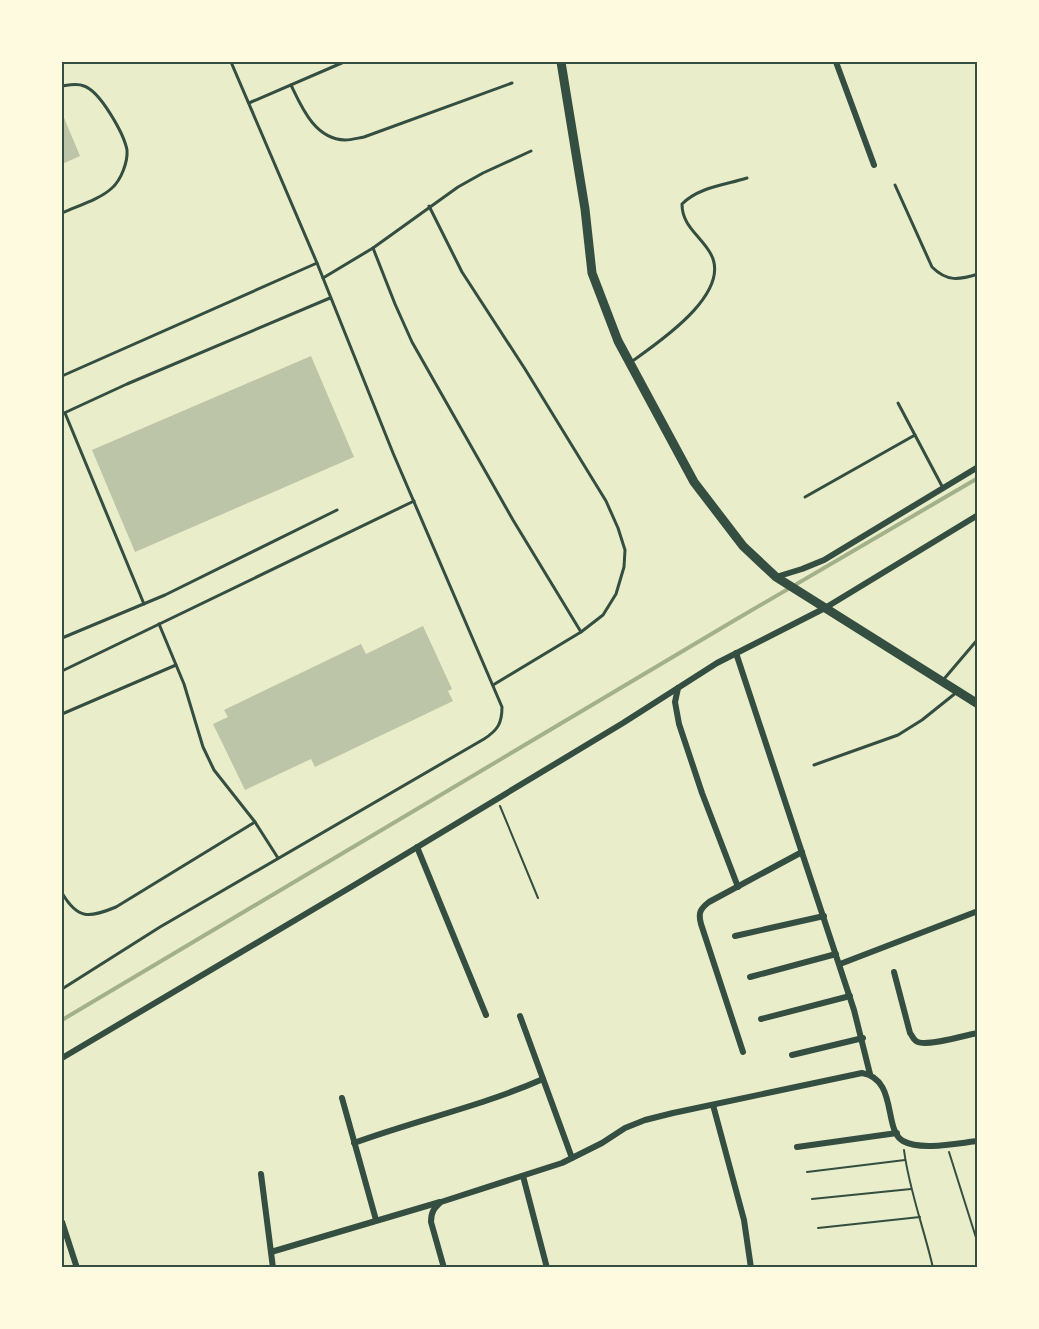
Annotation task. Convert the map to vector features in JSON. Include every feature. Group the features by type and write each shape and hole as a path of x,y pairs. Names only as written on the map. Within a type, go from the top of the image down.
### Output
{"main road":[{"path":"561,62 585,209 592,273 618,341 694,482 743,546 776,577 978,704"},
{"path":"961,693 978,697"}],"street":[{"path":"836,62 874,165"},
{"path":"776,577 824,560 978,467"},
{"path":"62,1058 417,847 736,653 823,606 978,515"},
{"path":"736,653 840,964 863,1038 870,1074 882,1086 897,1133 903,1141 921,1144 947,1145 978,1141"},
{"path":"678,688 675,702 679,724 702,793 738,887"},
{"path":"417,847 486,1015"},
{"path":"743,1052 698,915 703,906 802,852"},
{"path":"840,964 978,911"},
{"path":"735,936 824,916"},
{"path":"750,977 836,954"},
{"path":"894,972 910,1033 914,1040 932,1042 978,1033"},
{"path":"761,1019 850,996"},
{"path":"520,1016 572,1158"},
{"path":"792,1055 863,1038"},
{"path":"271,1252 523,1176 572,1158 645,1120 862,1073 870,1074"},
{"path":"354,1143 389,1130 488,1101 543,1079"},
{"path":"342,1098 376,1220"},
{"path":"713,1105 744,1220 751,1268"},
{"path":"797,1147 897,1133"},
{"path":"261,1174 273,1268"},
{"path":"523,1176 547,1268"},
{"path":"441,1202 434,1208 431,1222 444,1268"},
{"path":"62,1222 77,1268"}],"lane":[{"path":"62,989 160,927 496,731 502,720 502,707 493,685 231,62"},
{"path":"249,103 344,62"},
{"path":"291,85 304,112 315,126 328,135 345,140 364,136 512,82"},
{"path":"62,86 76,84 86,86 100,97 127,151 124,171 112,188 62,213"},
{"path":"323,278 374,248 429,206 483,173 531,151"},
{"path":"630,363 682,324 701,301 714,277 716,264 687,225 682,216 682,204 700,191 747,178"},
{"path":"895,184 932,267 948,279 958,280 978,274"},
{"path":"429,206 462,272 606,501 625,550 624,567 616,594 603,615 581,632 493,685"},
{"path":"374,248 412,342 513,520 581,632"},
{"path":"62,376 316,263"},
{"path":"144,604 63,414 330,298"},
{"path":"898,403 943,488"},
{"path":"805,497 915,435"},
{"path":"62,671 414,501"},
{"path":"62,638 144,604 337,510"},
{"path":"159,624 176,665 203,747 214,770 255,822 278,858"},
{"path":"942,681 978,639"},
{"path":"62,714 176,665"},
{"path":"814,765 898,735 961,693"},
{"path":"62,893 70,906 79,912 94,916 116,907 255,822"}],"path":[{"path":"497,798 538,898"},
{"path":"903,1141 911,1189 933,1268"},
{"path":"947,1145 978,1244"},
{"path":"807,1172 905,1160"},
{"path":"812,1199 911,1189"},
{"path":"818,1228 920,1217"}],"building":[{"path":"62,113 80,156 62,164"},
{"path":"311,356 354,457 135,552 92,450"},
{"path":"423,626 452,689 448,691 453,701 315,767 311,759 245,790 213,724 228,717 224,710 361,644 366,654"}],"waterway":[{"path":"62,1020 978,478"}]}
